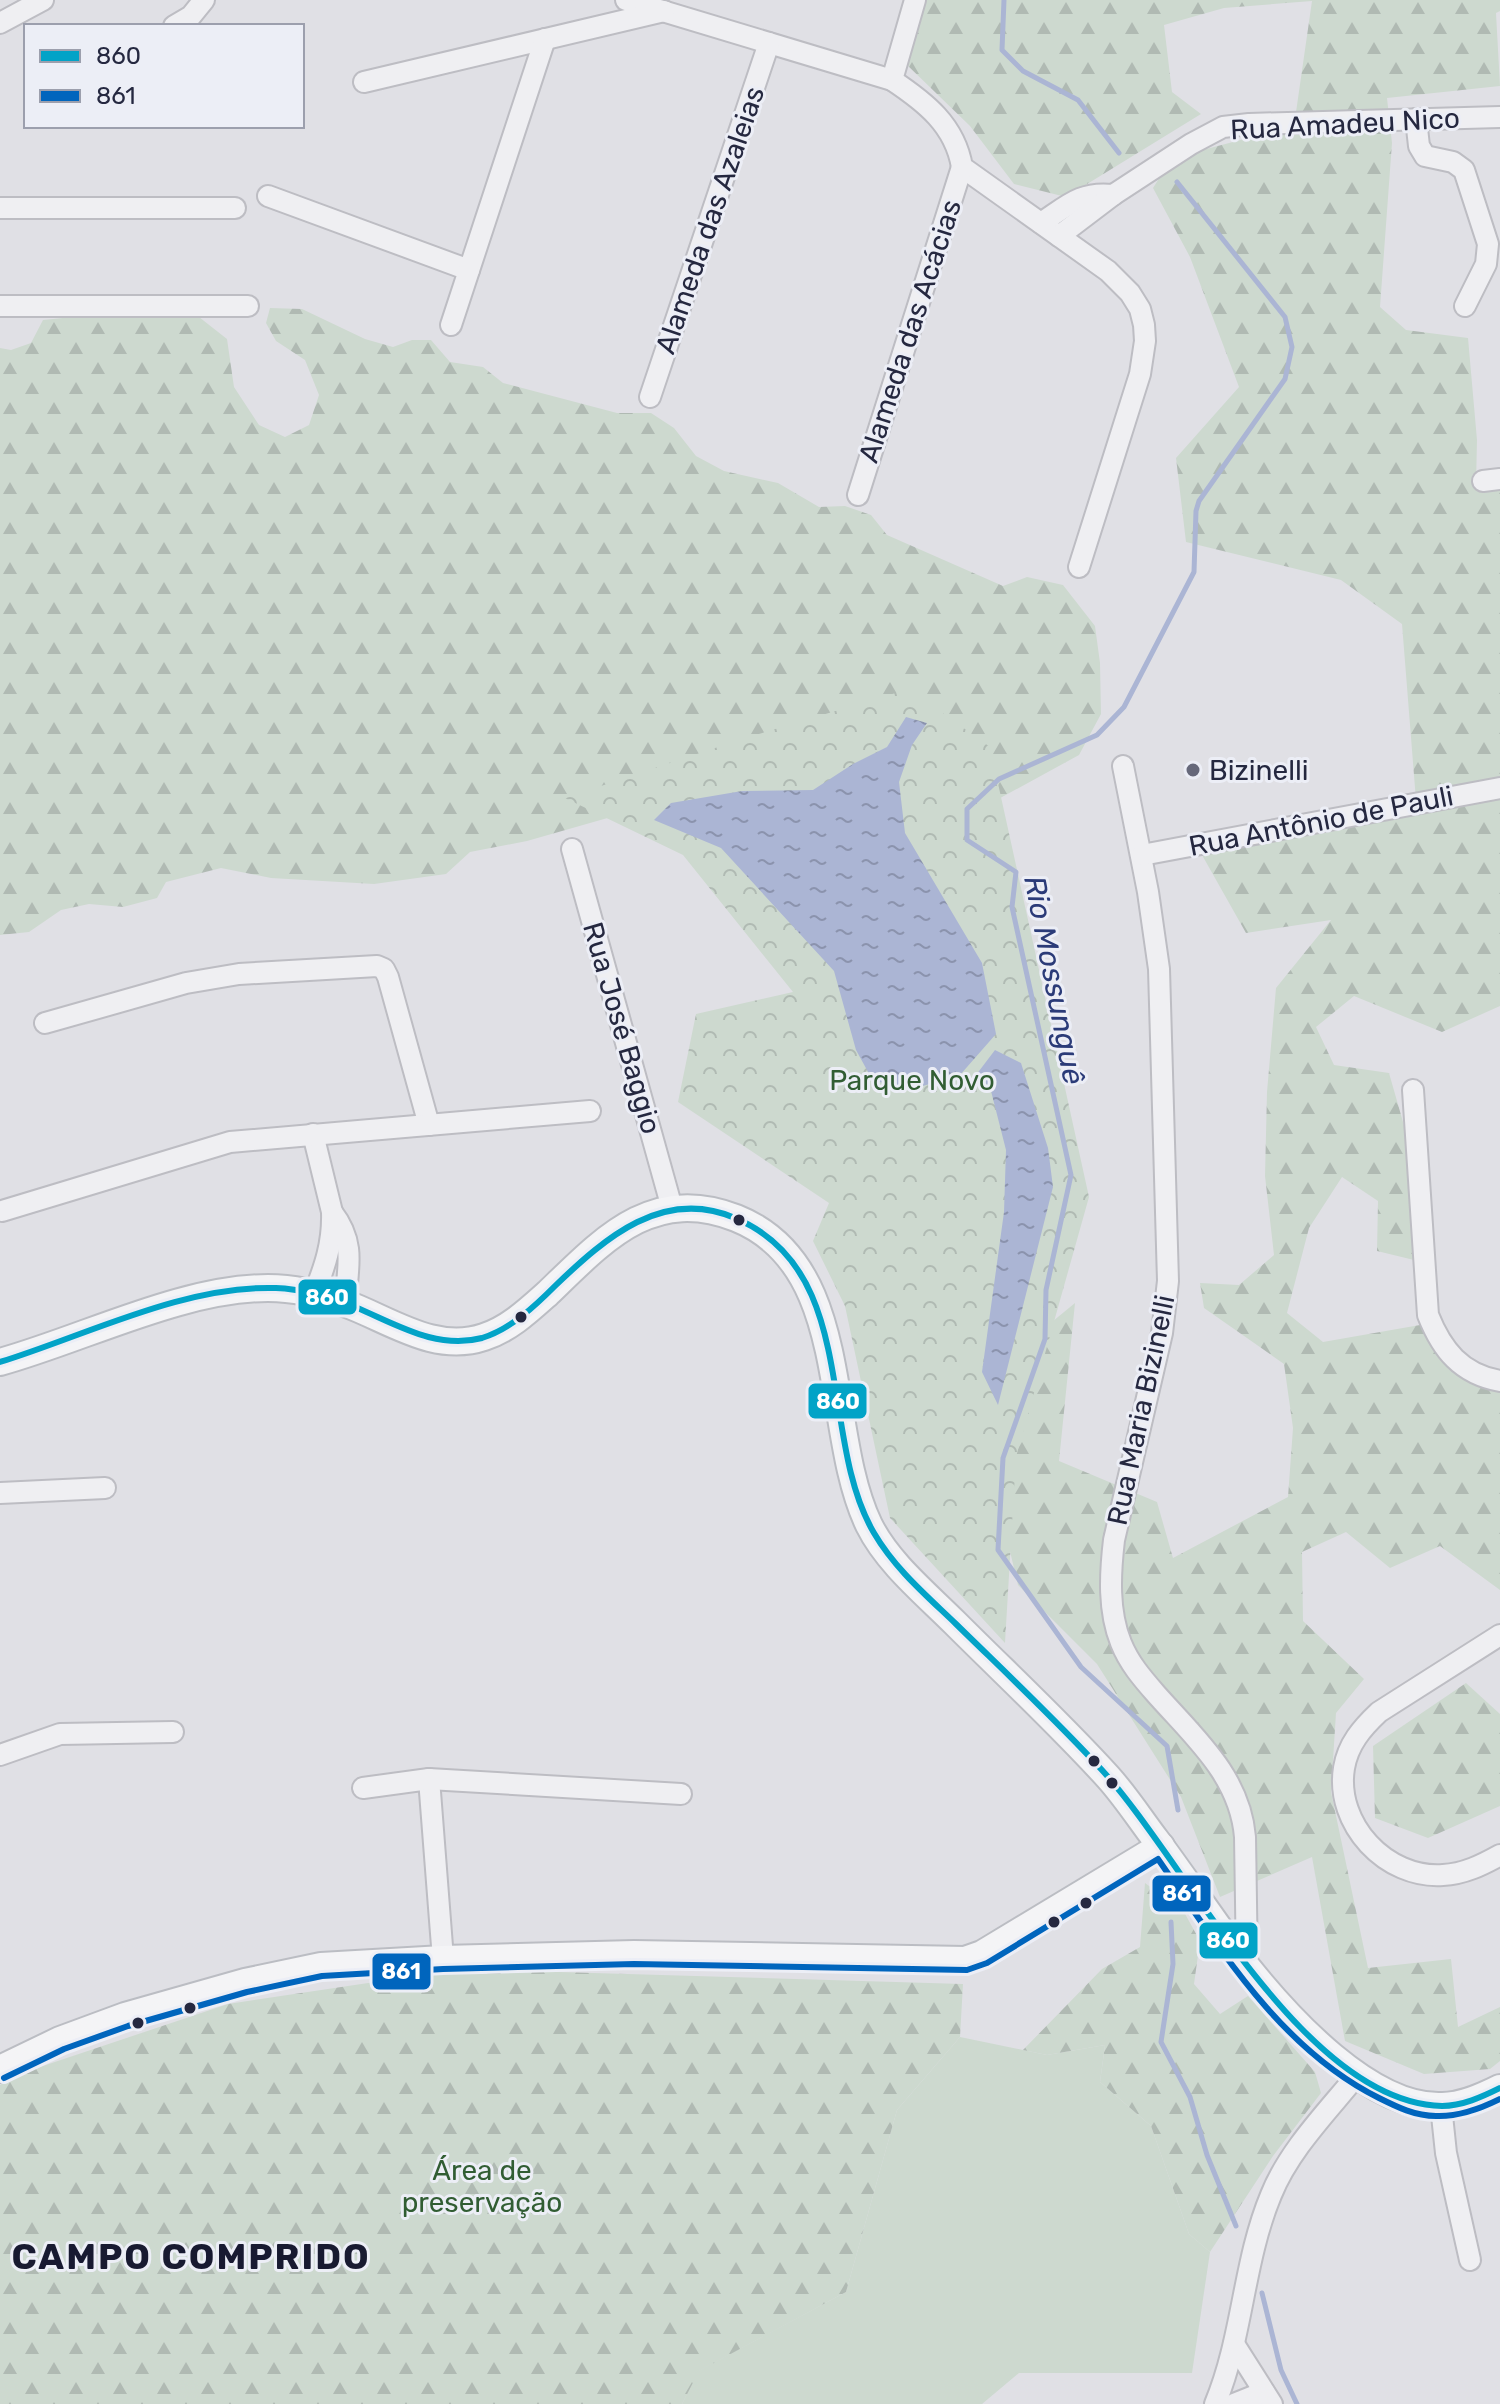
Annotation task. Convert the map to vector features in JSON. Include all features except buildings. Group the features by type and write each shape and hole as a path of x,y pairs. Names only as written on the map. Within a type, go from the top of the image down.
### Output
{"main road":[{"path":"0,1362 219,1292 271,1288 314,1294 345,1303 432,1339 461,1342 489,1336 521,1317 622,1226 659,1211 672,1208 711,1211 757,1228 786,1254 808,1290 824,1332 856,1485 872,1530 904,1572 1111,1780 1247,1967 1294,2021 1322,2047 1357,2075 1400,2097 1427,2105 1458,2104 1500,2088"},
{"path":"0,2069 89,2028 159,2005 321,1966 634,1954 965,1960 982,1954 1161,1846"}],"street":[{"path":"0,23 43,0"},
{"path":"177,24 191,16 204,0"},
{"path":"626,0 892,80 925,104 950,130 962,167 1108,271 1130,293 1140,309 1145,341 1140,374 1079,567"},
{"path":"892,80 915,0"},
{"path":"364,82 664,11"},
{"path":"451,325 545,39"},
{"name":"Alameda das Azaleias","path":"650,397 769,43"},
{"name":"Rua Amadeu Nico","path":"1059,236 1113,195 1223,127 1500,117"},
{"path":"1416,119 1419,146 1425,156 1453,162 1464,170 1488,244 1486,264 1465,306"},
{"name":"Alameda das Acácias","path":"858,495 962,167"},
{"name":"Rua Amadeu Nico","path":"1041,223 1082,196 1099,193 1113,195"},
{"path":"268,196 469,270"},
{"path":"0,208 235,208"},
{"path":"0,306 248,306"},
{"name":"Rua Maria Bizinelli","path":"1123,766 1142,855 1159,969 1168,1281 1162,1333 1114,1540 1113,1619 1129,1661 1223,1771 1235,1794 1243,1817 1245,1837 1247,1967"},
{"name":"Rua Antônio de Pauli","path":"1142,855 1500,788"},
{"name":"Rua José Baggio","path":"572,849 672,1208"},
{"path":"45,1023 186,983 239,974 377,966 384,969 388,977 429,1125"},
{"path":"1413,1090 1428,1315 1437,1337 1449,1354 1478,1376 1500,1381"},
{"path":"2,1211 210,1146 313,1134 590,1111"},
{"path":"313,1134 332,1212 329,1254 314,1294"},
{"path":"332,1212 342,1224 350,1247 345,1303"},
{"path":"0,1493 105,1488"},
{"path":"1500,1635 1379,1712 1361,1728 1352,1743 1344,1768 1344,1792 1349,1814 1360,1834 1379,1855 1419,1872 1441,1875 1471,1869 1500,1855"},
{"path":"0,1755 60,1734 173,1732"},
{"path":"363,1788 429,1779 681,1794"},
{"path":"429,1779 443,1959"},
{"path":"1215,2404 1234,2344 1262,2220 1275,2185 1291,2157 1357,2075"},
{"path":"1441,2106 1446,2153 1470,2260"},
{"path":"1234,2344 1268,2398 1234,2404"}],"green space":[{"path":"926,0 1500,0 1500,11 1496,13 1500,86 1387,98 1392,143 1380,307 1406,330 1468,338 1477,440 1476,485 1500,485 1500,1006 1442,1032 1354,996 1316,1027 1334,1065 1389,1073 1411,1150 1414,1260 1377,1251 1378,1201 1342,1177 1309,1228 1287,1313 1323,1342 1420,1325 1452,1368 1473,1382 1500,1390 1500,1590 1440,1546 1390,1568 1346,1532 1302,1552 1303,1621 1364,1679 1336,1713 1331,1792 1368,1968 1451,1959 1458,2027 1500,2007 1500,2061 1490,2069 1424,2074 1345,2041 1312,1857 1220,1897 1181,1797 1097,1664 1018,1585 991,1471 1036,1335 1075,1303 1059,1461 1157,1502 1173,1558 1288,1497 1293,1428 1284,1364 1204,1308 1200,1283 1239,1285 1274,1255 1265,1176 1267,1092 1276,988 1331,920 1246,933 1202,855 1417,813 1402,624 1341,580 1186,542 1176,458 1239,387 1190,257 1153,188 1172,158 1294,126 1312,1 1224,8 1164,25 1172,92 1201,114 1066,197 1014,184 970,126 904,62"},
{"path":"270,308 302,309 365,339 393,347 412,340 431,340 450,362 483,367 503,383 617,413 651,413 674,428 696,456 724,471 778,483 819,507 845,506 871,515 887,535 1003,586 1027,577 1063,585 1095,626 1100,663 1101,714 1079,755 962,819 632,811 527,841 470,852 446,874 374,884 271,878 221,868 166,882 157,898 123,907 89,904 61,910 29,932 0,935 0,348 11,350 31,343 43,320 102,314 199,317 227,339 234,387 259,425 285,437 309,425 319,395 305,360 276,341 266,323"},
{"name":"Parque Novo","path":"909,689 990,747 1089,1197 1016,1457 1005,1643 890,1518 845,1306 813,1241 829,1203 678,1102 696,1014 793,992 683,855 565,798 742,739"},
{"path":"1466,1683 1500,1714 1500,1806 1428,1838 1375,1818 1373,1746"},
{"path":"1145,1883 1184,1912 1200,1941 1194,1984 1220,2014 1248,1996 1315,2072 1321,2093 1273,2156 1210,2252 1189,2234 1151,2126 1100,2082 1105,2045 1047,2055 1023,2050 1102,1969 1140,1947"},
{"name":"Área de preservação","path":"462,1969 963,1984 960,2037 897,2110 846,2292 699,2371 682,2404 0,2404 0,2085 16,2075 228,2004"},
{"path":"960,2037 1047,2055 1105,2045 1100,2082 1151,2126 1189,2234 1210,2252 1192,2373 1019,2373 982,2404 682,2404 698,2371 846,2292 897,2110"}],"water":[{"path":"906,717 927,723 912,745 899,782 905,833 982,963 996,1034 960,1075 916,1088 873,1081 856,1050 834,971 721,848 654,820 671,803 742,791 813,790 887,747"},
{"path":"995,1050 1021,1063 1048,1148 1053,1187 998,1405 982,1372 1004,1212 1006,1150 990,1087 976,1075"}],"waterway":[{"name":"Rio Mossunguê","path":"1004,0 1002,50 1023,71 1078,100 1119,153"},
{"name":"Rio Mossunguê","path":"1177,182 1285,317 1292,347 1285,379 1199,501 1194,572 1124,707 1097,735 999,779 967,809 967,840 1016,872 1012,907 1071,1175 1046,1290 1045,1339 1003,1458 998,1550 1081,1667 1167,1746 1178,1810"},
{"name":"Rio Mossunguê","path":"1171,1922 1173,1964 1161,2042 1190,2097 1207,2155 1236,2226"},
{"name":"Rio Mossunguê","path":"1262,2293 1281,2370 1297,2404"}],"transit line":[{"name":"860","path":"0,1362 171,1303 241,1289 276,1288 306,1292 346,1303 432,1338 449,1341 482,1338 522,1316 595,1250 637,1222 660,1213 684,1209 709,1210 735,1218 775,1243 802,1276 819,1316 830,1359 857,1494 882,1546 912,1582 1101,1769 1251,1971 1295,2022 1342,2065 1391,2094 1449,2106 1500,2088"},
{"name":"861","path":"4,2078 64,2049 128,2026 247,1992 322,1976 634,1964 967,1970 987,1963 1158,1859 1254,1993 1311,2052 1344,2077 1393,2105 1428,2116 1461,2114 1500,2099"}],"place":[{"name":"Bizinelli","path":"1193,770"}],"district":[{"name":"CAMPO COMPRIDO","path":"191,2256"}]}
